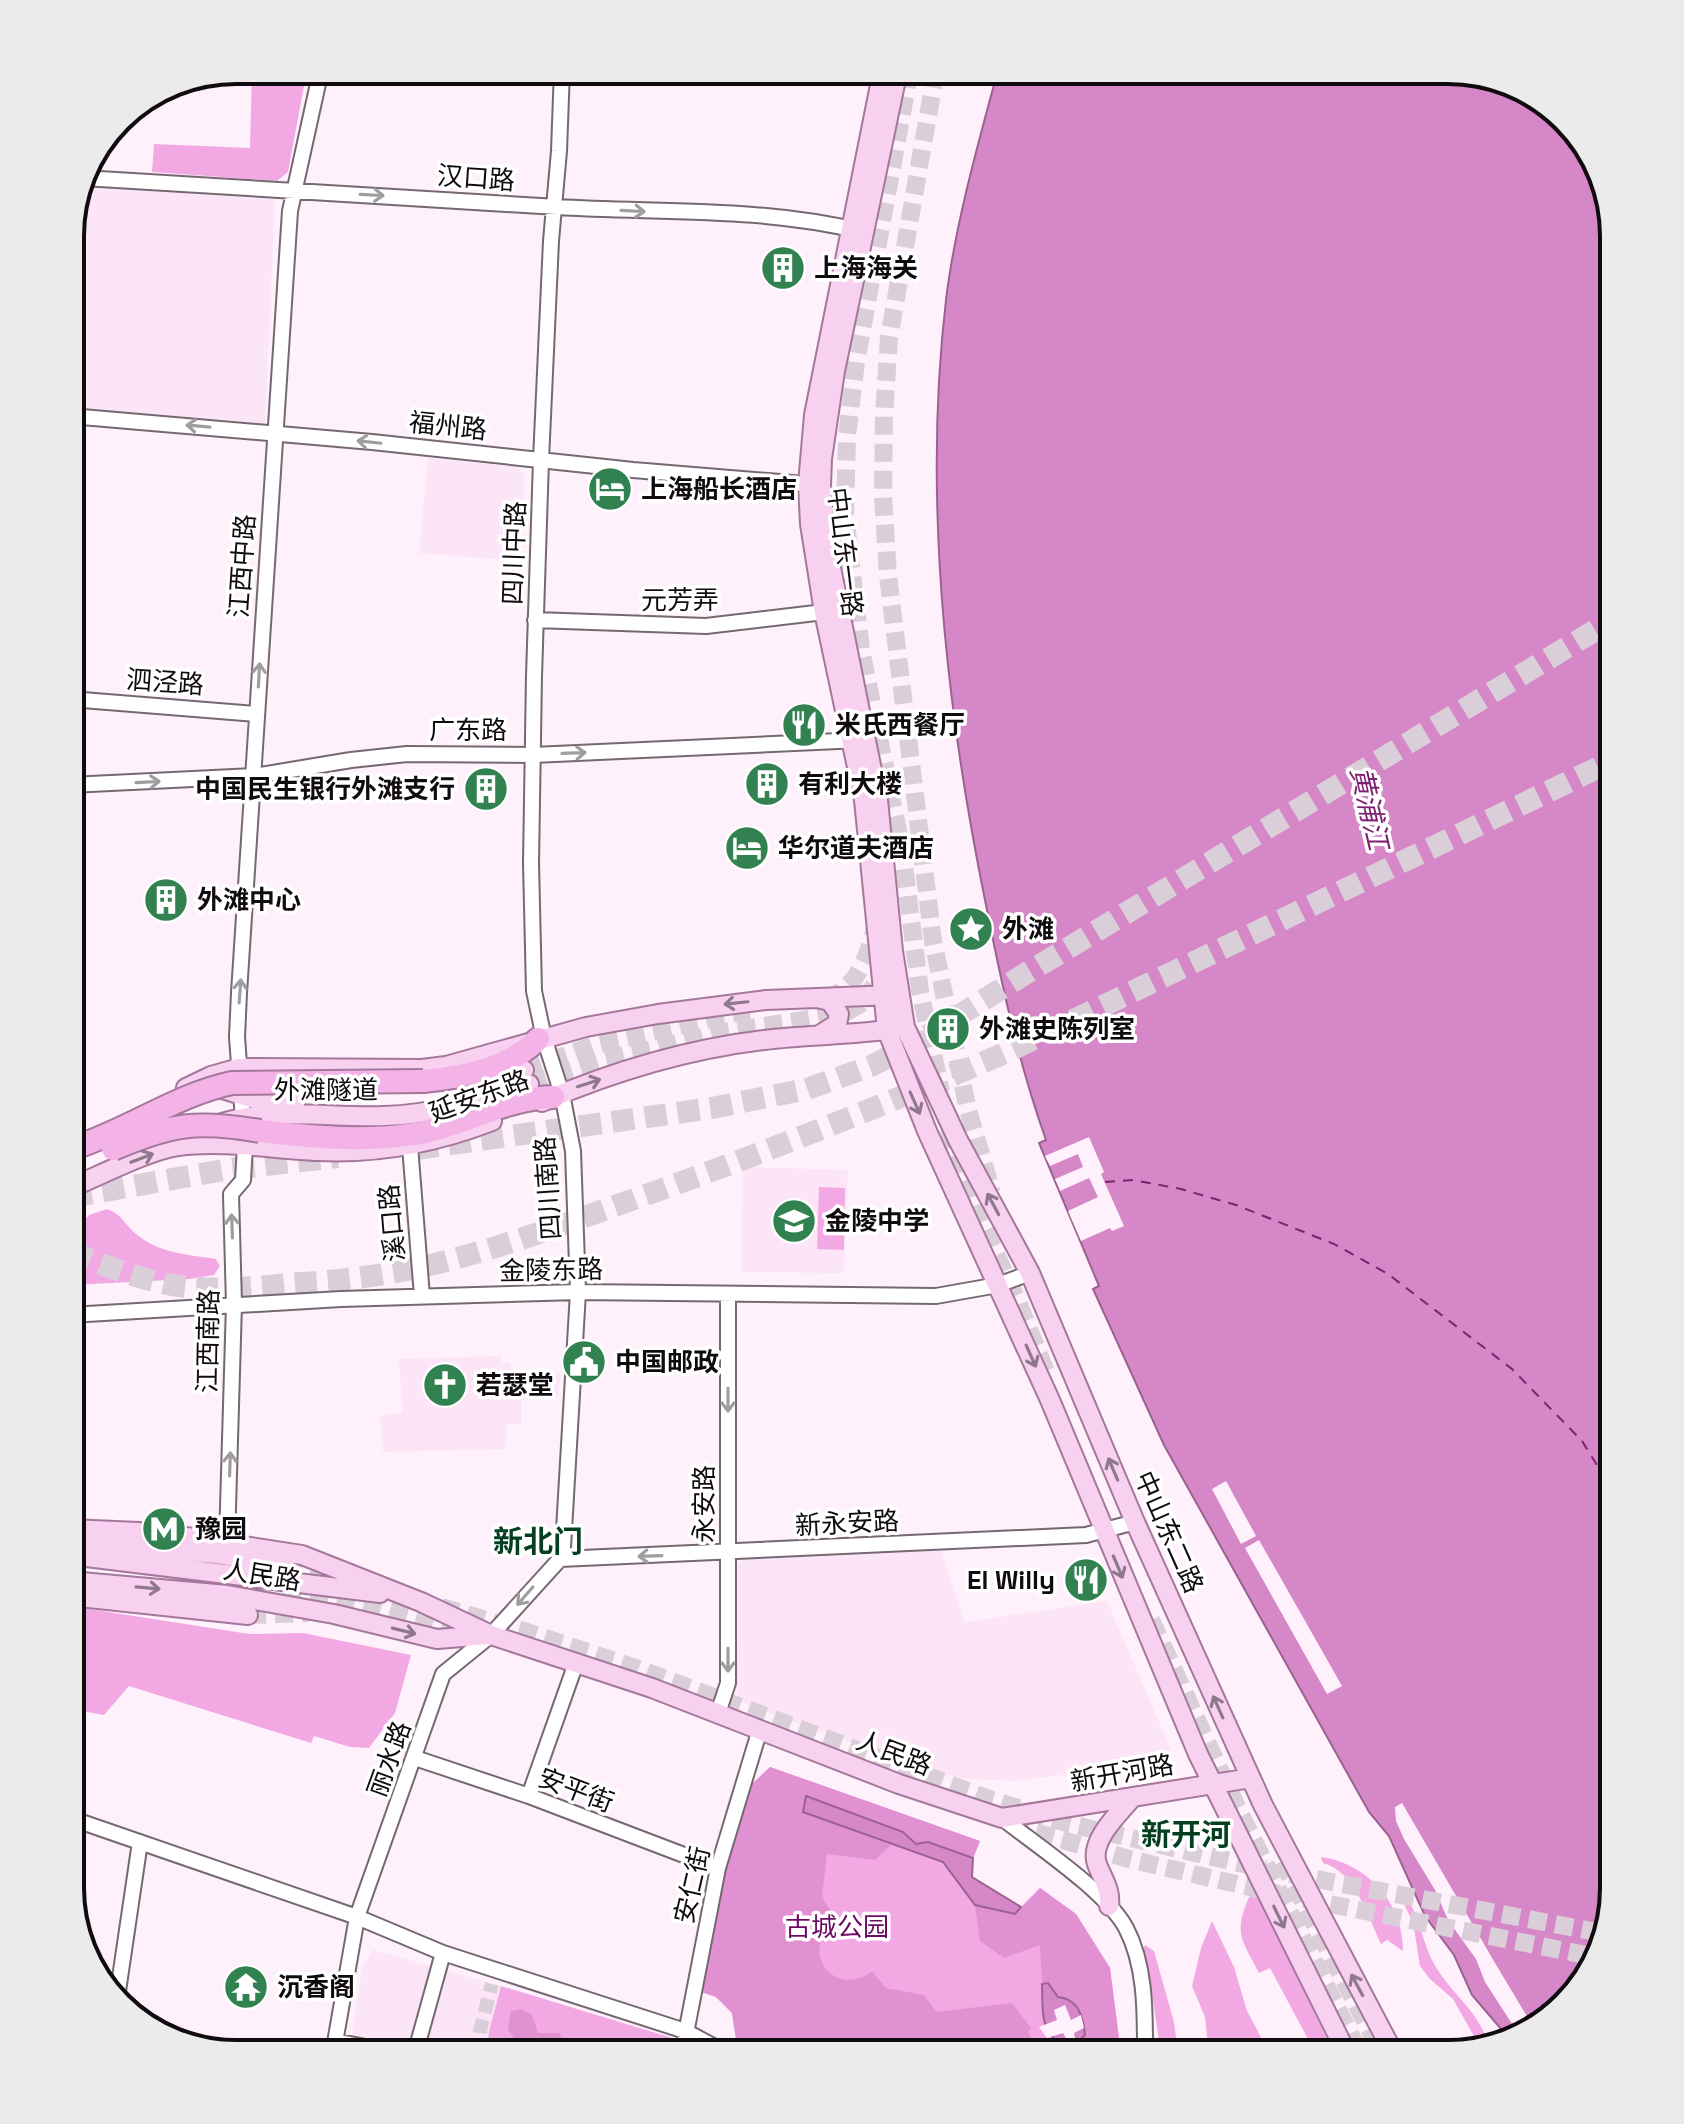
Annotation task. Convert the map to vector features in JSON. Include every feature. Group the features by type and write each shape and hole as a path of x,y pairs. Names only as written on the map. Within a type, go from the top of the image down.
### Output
{"highway":[{"path":"423,1088 521,1056 541,1038"},
{"path":"413,1135 469,1109 522,1079"},
{"path":"84,1145 114,1134 192,1091 216,1086 243,1082 423,1088 522,1079"},
{"path":"84,1158 174,1127 208,1124 250,1131 413,1135 531,1098 557,1095"}],"main road":[{"name":"中山东一路","path":"881,84 810,524 824,612 878,800 896,1028"},
{"name":"中山东一路","path":"858,231 895,84"},
{"name":"中山东一路","path":"815,484 860,740"},
{"name":"延安东路","path":"84,1134 192,1091 211,1076 239,1068 422,1069 470,1061 586,1027 717,1005 891,995"},
{"path":"814,998 830,1001 839,1014 833,1028 818,1035"},
{"name":"延安东路","path":"557,1095 690,1053 763,1040 896,1028"},
{"path":"896,1028 927,1131 1050,1400 1212,1785 1340,2040"},
{"name":"中山东二路","path":"896,1028 1030,1273 1135,1522 1251,1778 1387,2040"},
{"name":"外滩隧道","path":"192,1091 212,1087 273,1103 397,1106 522,1079"},
{"name":"外滩隧道","path":"173,1147 209,1127 250,1131 419,1113 522,1079"},
{"name":"延安东路","path":"84,1142 114,1124"},
{"path":"84,1182 173,1147 250,1131"},
{"name":"人民路","path":"84,1530 161,1533 302,1555 421,1602 491,1635 718,1713 899,1784 1002,1818"},
{"path":"84,1542 216,1554 284,1564"},
{"name":"人民路","path":"84,1557 364,1589 421,1602"},
{"name":"人民路","path":"84,1582 227,1595 334,1614 437,1639 491,1635"},
{"path":"84,1597 248,1615"},
{"name":"新开河路","path":"1002,1818 1251,1778"},
{"path":"1109,1906 1111,1894 1095,1860 1098,1844 1131,1799"}],"street":[{"name":"江西中路","path":"241,1093 237,1037 239,993 290,211 318,84"},
{"name":"四川中路","path":"541,1038 534,991 531,863 535,620 551,241 556,207 561,84"},
{"name":"汉口路","path":"96,179 556,207 761,216 858,231"},
{"name":"福州路","path":"84,417 815,484"},
{"name":"元芳弄","path":"535,620 706,626 824,612"},
{"name":"泗泾路","path":"84,700 257,714"},
{"name":"广东路","path":"84,784 254,776 381,755 533,755 860,740"},
{"name":"四川南路","path":"541,1038 573,1151 578,1292 560,1559"},
{"name":"江西南路","path":"227,1542 234,1304 231,1194 243,1180 250,1131 241,1093"},
{"name":"溪口路","path":"413,1135 422,1296"},
{"name":"金陵东路","path":"84,1314 234,1304 578,1292 936,1296 998,1285 1030,1273"},
{"name":"永安路","path":"718,1713 728,1683 728,1294"},
{"name":"新永安路","path":"560,1559 1086,1535 1135,1522"},
{"path":"491,1635 560,1559"},
{"name":"丽水路","path":"335,2040 357,1917 443,1674 491,1635"},
{"path":"529,1796 576,1663"},
{"name":"安仁街","path":"684,2040 718,1868 760,1729"},
{"name":"安平街","path":"415,1758 529,1796 635,1839 718,1868"},
{"name":"人民路","path":"1002,1818 1068,1869 1109,1906 1126,1928 1135,1951 1145,2002 1145,2040"},
{"path":"84,1823 357,1917 494,1977 685,2031 702,2040"},
{"path":"119,1985 140,1842"},
{"path":"419,2040 443,1953"}],"shaded area":[{"path":"92,188 275,199 265,424 84,409 84,226"},
{"path":"428,458 517,467 525,476 519,561 419,553"},
{"name":"金陵中学","path":"743,1167 848,1170 844,1273 741,1272"},
{"path":"501,1356 502,1363 511,1363 511,1373 560,1373 558,1398 521,1400 521,1425 507,1424 505,1449 383,1452 380,1415 403,1413 399,1359"},
{"path":"940,1546 965,1622 1107,1601 1171,1750 1154,1763 1015,1781 968,1779 936,1773 742,1703 737,1695 738,1564 747,1556"},
{"path":"770,1767 980,1841 973,1858 928,1842 916,1844 903,1832 807,1797 803,1812 891,1845 875,1860 827,1854 822,1897 837,1921 825,1932 820,1944 820,1957 833,1975 845,1980 858,1979 872,1971 886,1988 924,1995 936,2012 1012,2003 1032,2029 1028,2031 1032,2040 736,2040 732,2013 716,1997 693,1989 742,1793"},
{"path":"1040,1888 1076,1914 1110,1968 1119,2040 1076,2040 1085,2035 1080,2010 1058,1997 1048,1983 1042,1984 1040,1945 1004,1958 980,1941 975,1905 1015,1914"},
{"path":"373,1950 501,1986 488,2040 351,2040 362,1969"},
{"path":"522,2009 532,2015 538,2033 559,2033 562,2038 516,2040 508,2030 511,2011"}],"green space":[{"path":"252,84 304,84 288,172 277,181 152,172 154,144 250,148"},
{"path":"819,1187 845,1188 844,1250 817,1249"},
{"path":"107,1209 154,1245 174,1252 216,1259 220,1266 214,1275 190,1279 84,1284 84,1221 89,1215"},
{"path":"84,1608 249,1634 303,1633 411,1655 395,1713 369,1748 350,1747 314,1736 311,1743 129,1686 104,1715 84,1711"},
{"name":"古城公园","path":"770,1767 980,1841 973,1858 972,1877 1021,1907 1040,1888 1076,1914 1110,1968 1119,2040 736,2040 732,2013 716,1997 693,1989"},
{"path":"1321,1857 1353,1868 1380,1889 1397,1917 1403,1951 1387,1940 1381,1944 1352,1885 1344,1875 1323,1863"},
{"path":"1396,1888 1410,1903 1439,1972 1477,2019 1485,2036 1475,2038 1453,1999 1420,1966 1413,1922"},
{"path":"1249,1897 1257,1898 1268,1916 1327,2040 1309,2040 1270,1968 1259,1973 1241,1929"},
{"path":"1212,1921 1234,1967 1247,2011 1263,2040 1207,2040 1205,2017 1192,1986 1201,1948"},
{"path":"1145,1945 1154,1951 1176,2040 1159,2040 1150,1980 1141,1954"},
{"path":"501,1986 679,2040 488,2040"}],"water":[{"name":"黄浦江","path":"994,84 1458,84 1497,92 1541,115 1569,143 1595,196 1600,236 1599,1908 1588,1946 1569,1981 1541,2009 1502,2030 1472,1995 1454,1955 1425,1916 1389,1836 1369,1812 1164,1445 1093,1289 1099,1286 1039,1143 1046,1140 1011,1021 971,827 949,677 942,601 938,525 939,374 950,272"},
{"path":"806,1796 903,1832 916,1844 928,1842 973,1858 972,1877 1021,1907 1015,1914 975,1905 943,1862 803,1812"},
{"path":"1048,1983 1058,1997 1075,2005 1085,2035 1080,2040 1055,2040 1050,2033 1043,2012 1042,1984"}],"pier":[{"path":"1089,1137 1124,1226 1112,1231 1110,1228 1081,1241 1068,1211 1098,1197 1089,1178 1060,1191 1055,1179 1083,1167 1078,1154 1050,1166 1045,1156"},
{"path":"1226,1481 1256,1536 1241,1544 1212,1489"},
{"path":"1259,1540 1342,1686 1327,1694 1245,1548"},
{"path":"1402,1803 1527,2017 1513,2025 1485,1982 1476,1959 1448,1920 1435,1890 1404,1839 1396,1821 1395,1807"},
{"path":"1065,2005 1071,2020 1081,2015 1084,2028 1074,2033 1075,2038 1067,2040 1063,2033 1047,2038 1039,2027 1057,2020 1054,2010"}],"ferry route":[{"path":"1105,1182 1133,1180 1181,1189 1236,1205 1334,1244 1388,1274 1512,1369 1582,1441 1600,1470"}],"tunnel":[{"path":"907,84 856,362 847,436 845,515 861,650 902,850 920,991 941,1092"},
{"path":"934,84 889,338 883,497 888,576 933,941 968,1110 992,1192"},
{"path":"416,1149 712,1108 807,1089 871,1066 907,1048 1600,627"},
{"path":"84,1257 118,1270 182,1286 258,1287 388,1273 451,1260 511,1242 790,1141 1007,1052 1600,767"},
{"path":"826,999 854,979 866,958 876,924"},
{"path":"529,1084 606,1060 725,1032 843,1014 859,1005 874,986"},
{"path":"524,1070 592,1046 749,1010"},
{"path":"949,1129 969,1192 1046,1372"},
{"path":"84,1195 230,1169 338,1157"},
{"path":"284,1564 339,1575"},
{"path":"284,1589 378,1607 466,1630"},
{"path":"441,1607 636,1668 992,1800 1070,1824 1265,1869"},
{"path":"248,1615 308,1613"},
{"path":"1151,1620 1237,1807 1353,2040"},
{"path":"1010,1825 1129,1859 1279,1894"},
{"path":"1282,1861 1375,2040"},
{"path":"1290,1874 1594,1931"},
{"path":"1304,1899 1584,1955"},
{"path":"479,2040 492,1984"}],"place":[{"name":"上海海关","path":"783,268"},
{"name":"上海船长酒店","path":"610,489"},
{"name":"米氏西餐厅","path":"804,725"},
{"name":"有利大楼","path":"767,784"},
{"name":"中国民生银行外滩支行","path":"486,789"},
{"name":"华尔道夫酒店","path":"747,848"},
{"name":"外滩中心","path":"166,900"},
{"name":"外滩","path":"971,929"},
{"name":"外滩史陈列室","path":"948,1029"},
{"name":"金陵中学","path":"794,1221"},
{"name":"中国邮政","path":"584,1362"},
{"name":"若瑟堂","path":"445,1385"},
{"name":"豫园","path":"164,1529"},
{"name":"El Willy","path":"1086,1580"},
{"name":"沉香阁","path":"246,1987"}],"district":[{"name":"新北门","path":"538,1542"},
{"name":"新开河","path":"1186,1835"}]}
